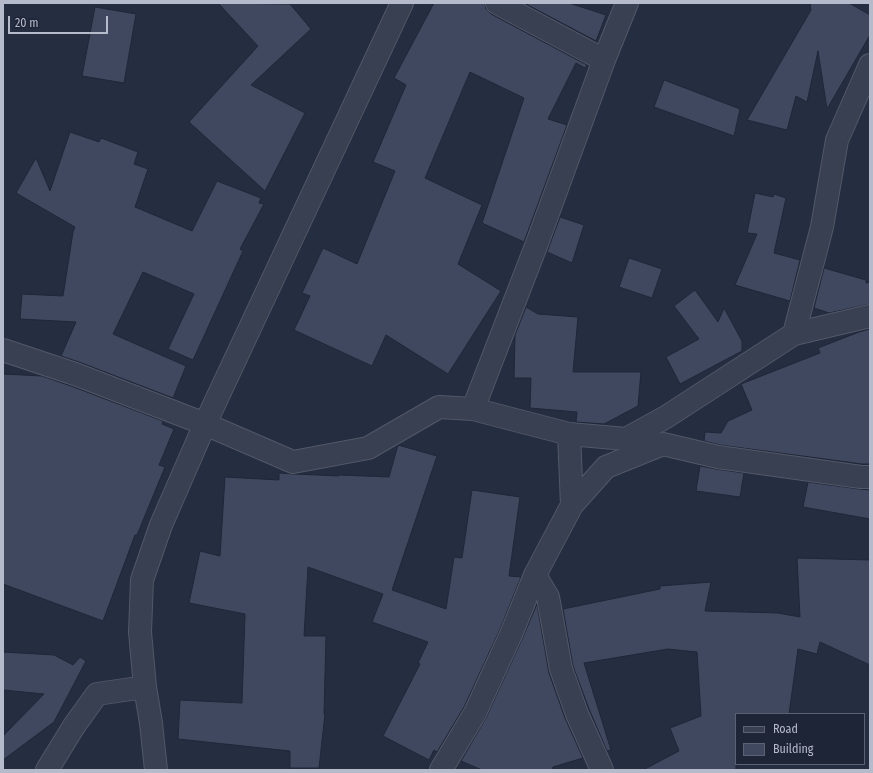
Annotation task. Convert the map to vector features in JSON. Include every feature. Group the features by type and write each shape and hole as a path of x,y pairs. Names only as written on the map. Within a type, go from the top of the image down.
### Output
{"street":[{"path":"156,770 145,687 140,632 142,580 161,524 205,424 402,3"},
{"path":"496,3 604,60"},
{"path":"473,409 536,246 604,60 627,3"},
{"path":"794,334 822,227 837,140 870,65"},
{"path":"3,350 75,374 205,424 293,462 368,448 439,407 473,409 569,434 626,439 666,417 794,334 870,316"},
{"path":"663,444 666,417"},
{"path":"569,434 572,505"},
{"path":"441,770 475,713 512,632 535,574 572,505 606,467 663,444 718,456 861,477 870,477"},
{"path":"535,574 548,597 561,669 577,714 602,770"},
{"path":"47,770 74,726 97,694 145,687"}],"building":[{"path":"218,3 290,4 311,29 251,85 305,113 265,191 189,122 258,46"},
{"path":"434,3 485,3 486,9 491,14 587,65 585,68 576,63 548,119 567,125 524,242 482,223 524,98 470,72 425,178 482,205 458,264 501,291 448,374 386,335 372,366 294,330 310,296 302,293 323,248 357,264 395,171 373,162 406,85 394,78"},
{"path":"524,3 569,3 606,15 596,41"},
{"path":"810,3 849,3 870,15 870,35 827,109 818,51 807,102 796,96 787,130 747,120 811,10"},
{"path":"95,7 136,14 124,83 82,76"},
{"path":"664,80 740,109 734,136 654,107"},
{"path":"70,132 99,142 101,138 138,152 134,164 148,169 135,207 192,231 217,181 261,198 259,203 264,204 240,249 243,251 193,360 168,349 194,294 143,272 113,334 186,366 173,398 61,356 76,322 20,319 22,294 63,296 75,227 16,193 36,158 50,191"},
{"path":"755,193 773,197 774,194 786,198 774,253 800,260 790,301 735,285 757,234 747,233"},
{"path":"560,217 584,225 572,263 547,252"},
{"path":"629,258 662,269 652,298 619,287"},
{"path":"824,268 866,280 866,283 870,282 870,304 829,313 814,308"},
{"path":"695,290 718,322 724,308 742,341 742,351 680,384 666,357 699,339 674,306"},
{"path":"526,307 538,314 578,317 573,372 641,372 638,406 604,424 576,422 577,412 530,408 531,378 514,378 515,335"},
{"path":"870,329 870,464 720,445 704,441 705,432 721,433 728,421 752,410 741,384 820,353 818,348"},
{"path":"3,374 42,376 163,421 162,424 174,429 159,465 165,467 137,535 135,535 103,621 3,584"},
{"path":"398,445 437,456 392,590 446,609 454,557 462,558 472,490 520,497 509,576 521,577 501,627 464,707 437,752 434,750 429,760 383,736 420,664 418,663 428,642 372,622 383,594 308,567 304,636 326,636 325,714 319,768 290,768 290,751 178,739 180,700 242,703 245,614 189,603 200,551 220,556 225,477 279,480 279,473 389,477"},
{"path":"700,466 744,473 740,497 696,491"},
{"path":"808,482 870,490 870,519 803,507"},
{"path":"797,558 870,560 870,665 820,642 817,654 798,649 789,713 735,713 736,770 643,770 679,751 670,728 701,716 697,652 668,649 584,663 611,750 607,751 573,666 563,609 660,589 660,586 711,582 705,611 778,613 800,617"},
{"path":"537,604 549,673 565,718 583,758 553,767 552,770 482,770 461,761 486,718"},
{"path":"3,652 54,655 73,665 80,657 86,661 54,722 3,760 3,736 44,694 3,690"}]}
